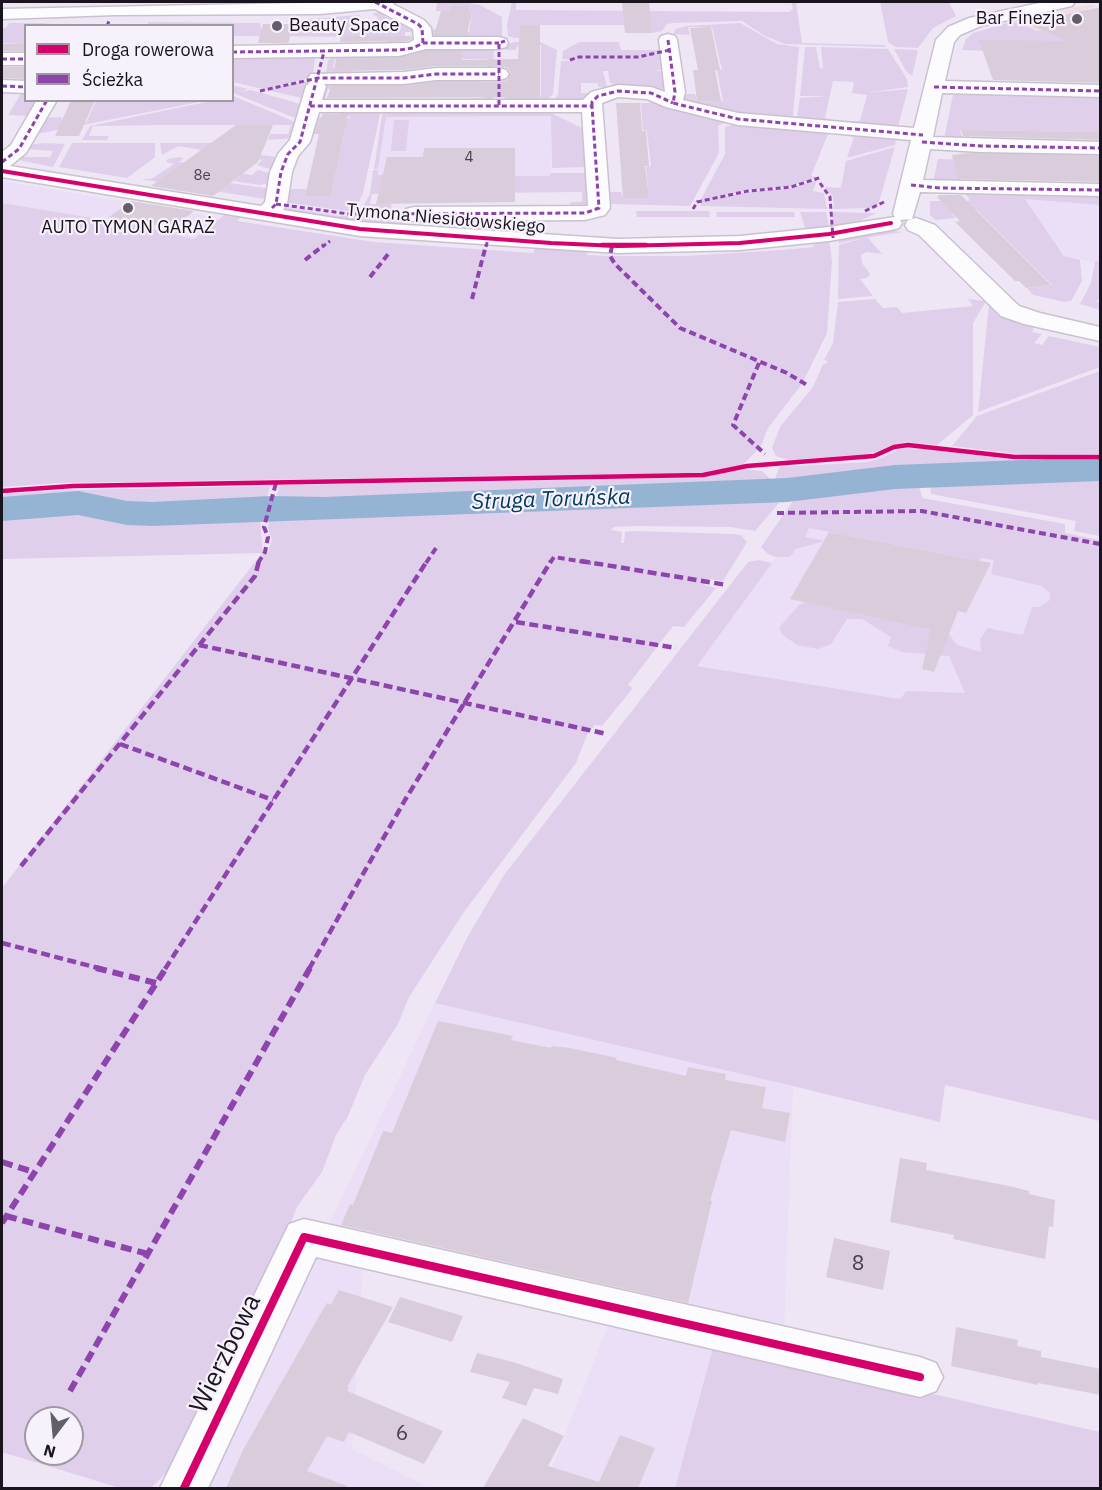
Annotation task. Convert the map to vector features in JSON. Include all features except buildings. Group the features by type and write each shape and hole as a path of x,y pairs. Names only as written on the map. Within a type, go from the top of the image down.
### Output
{"street":[{"path":"2,6 110,19 354,2"},
{"path":"270,9 343,8 380,2 418,24 422,28 423,43"},
{"path":"1066,2 975,22 954,32 944,43 904,221 927,230 1010,311 1033,319 1101,334"},
{"path":"2,14 23,10"},
{"path":"668,40 675,93 673,103"},
{"path":"234,52 407,49 423,43 502,42 499,105"},
{"path":"324,52 300,142 288,154 271,209 349,214 594,211 599,208 592,102 598,96 618,91 651,93 673,103 738,119 981,146 1101,148"},
{"path":"2,59 24,59"},
{"path":"318,78 404,78 432,74 499,74"},
{"path":"2,86 24,87"},
{"path":"934,87 1101,91"},
{"path":"2,162 19,149 46,102"},
{"path":"310,106 592,106"},
{"name":"Tymona Niesiołowskiego","path":"2,171 271,209 384,232 612,246 740,243 829,234 904,221"},
{"path":"911,185 940,188 1101,190"},
{"name":"Wierzbowa","path":"183,1488 304,1237 920,1377"}],"shaded area":[{"path":"437,2 480,5 502,17 502,39 432,38 431,30 435,29 445,33 469,32 472,13 469,12 470,6 450,6 449,11 436,11"},
{"path":"512,2 516,2 516,10 789,12 793,9 791,2 796,2 802,43 885,45 885,47 785,44 765,36 742,21 674,23 667,24 662,31 652,33 651,25 520,25 535,38 514,38 508,36 507,25"},
{"path":"880,2 949,2 956,16 933,28 918,48 896,47 888,42"},
{"path":"1092,4 1100,9 1094,7 1087,9 1098,13 1051,28 1037,31 1013,21"},
{"path":"382,11 390,13 384,16 407,27 414,25 416,32 405,32 405,46 386,46 387,37 234,36 234,24 148,24 148,22 260,23 261,29 293,29 295,23 285,21 358,15 360,16 358,19 366,22 376,20 378,17 372,14"},
{"path":"1013,21 1037,31 1051,28 1100,43 992,51 962,50 966,39 973,33"},
{"path":"9,23 50,24 24,24 24,43 2,43 2,28 6,28"},
{"path":"740,23 777,44 799,47 793,116 797,116 800,98 828,96 800,96 805,47 816,47 820,68 823,69 821,47 888,49 907,79 908,87 865,93 908,89 897,130 880,129 878,124 850,122 860,121 867,95 852,93 854,82 833,81 825,118 834,120 750,113 747,116 685,103 682,94 695,94 697,101 723,101 717,70 722,70 712,27 688,27 690,35 674,34 675,29 686,26"},
{"path":"513,42 540,42 557,50 553,94 544,103 508,101 504,97 541,97 541,45 517,46 516,50 505,50 505,46"},
{"path":"579,42 619,42 621,50 665,50 668,61 652,62 667,62 670,70 652,70 667,72 670,89 612,89 611,84 614,83 610,83 608,71 603,71 607,87 599,87 597,83 581,83 581,93 591,93 581,102 552,103 558,95 561,61 578,61 562,59 563,51"},
{"path":"433,46 433,50 447,50 448,46 477,46 478,50 486,50 486,46 494,47 493,68 487,68 488,59 335,59 333,68 354,68 352,76 326,72 328,60 334,55"},
{"path":"894,49 918,50 912,76 906,71"},
{"path":"310,53 315,55 313,77 270,88 311,80 305,99 234,82 234,54 309,58"},
{"path":"478,79 479,82 493,83 493,100 462,103 463,99 483,98 483,89 328,89 325,99 346,99 345,103 322,100 324,83"},
{"path":"234,86 248,89 239,92 251,90 304,105 300,120 234,93"},
{"path":"954,90 1081,93 1083,98 1087,98 1085,92 1100,92 1100,132 960,130 963,140 944,139"},
{"path":"24,91 24,102 39,102 32,116 8,115"},
{"path":"234,96 300,124 293,138 268,140 270,134 288,134 291,125 93,126 89,136 109,136 107,140 82,140 90,126 206,102 234,102"},
{"path":"96,102 199,102 37,134 44,118 62,117 61,123 86,123"},
{"path":"641,103 669,103 733,119 718,126 719,153 690,206 609,204 605,192 621,192 623,198 649,198 646,167 651,166 647,131 643,130"},
{"path":"539,107 588,131 586,167 552,168 551,116 386,117 378,169 374,169 383,109"},
{"path":"381,110 363,193 354,212 282,202 285,189 306,189 305,196 331,196 345,129 320,129 319,134 309,134 313,118 321,117 341,122 351,117 330,111"},
{"path":"552,116 551,176 377,175 386,117"},
{"path":"394,120 409,120 406,151 391,151"},
{"path":"737,124 833,129 832,134 828,134 811,176 818,177 791,186 746,190 722,197 791,188 817,180 813,191 824,193 827,209 701,206 700,201 725,154 725,127"},
{"path":"845,130 847,135 875,137 877,133 897,135 895,145 847,158 854,137 843,135"},
{"path":"72,143 155,143 155,157 127,178 59,167"},
{"path":"160,143 255,143 251,154 279,157 275,169 270,169 257,165 262,160 178,146 162,155"},
{"path":"65,144 53,167 18,160 21,157 50,157 53,151 27,149 29,145"},
{"path":"895,147 878,205 872,208 834,209 833,197 825,187 841,188 846,161"},
{"path":"971,148 1100,150 1100,173 958,171 961,182 933,182 938,159 973,160"},
{"path":"184,158 179,162 252,175 258,170 262,171 271,174 270,183 260,185 234,181 240,176 165,177 224,188 230,183 272,189 271,200 140,179 151,179 174,164 166,162 168,159"},
{"path":"373,170 378,170 378,175 550,176 551,173 582,173 587,174 591,206 572,211 570,202 582,202 582,192 372,194 370,204 391,204 392,212 360,212 370,194"},
{"path":"2,181 220,218 194,239 141,226 2,203"},
{"path":"964,190 1100,192 1100,205 1025,199 1064,256 1080,260 1082,281 1071,301 1064,302 1033,295 1027,288 1052,285 976,209 951,212 956,218 935,220 930,215 930,201 970,201"},
{"path":"1025,199 1100,205 1100,264 1065,256"},
{"path":"2,203 141,226 194,239 227,213 243,215 237,221 374,242 533,253 536,246 587,248 587,255 686,256 814,247 809,240 829,237 832,262 827,333 802,384 768,428 761,446 743,465 703,473 59,483 2,487"},
{"path":"289,208 340,216 408,216 404,224 369,226 283,212 282,209"},
{"path":"636,211 709,211 710,217 637,217"},
{"path":"716,212 794,212 795,217 717,217"},
{"path":"800,212 826,212 829,227 806,231"},
{"path":"832,212 876,213 858,222 834,227"},
{"path":"887,230 903,232 864,238 868,238 882,254 866,252 861,255 862,263 870,274 867,278 860,279 873,296 838,299 839,245 860,239 839,243 837,236"},
{"path":"1095,261 1100,262 1100,297 1097,302 1100,303 1100,310 1080,304 1091,283"},
{"path":"875,299 883,308 897,307 902,313 973,306 968,299 986,301 973,323 973,415 937,445 905,442 870,454 789,460 776,456 772,448 780,427 813,387 823,364 828,361 824,360 833,343 838,302"},
{"path":"989,305 1005,319 1034,326 1032,332 1042,334 1034,343 1042,345 1049,336 1100,347 1100,364 1098,365 1100,367 978,412"},
{"path":"1100,371 1100,454 1026,455 952,446 977,416"},
{"path":"914,447 1032,462 1100,459 1100,467 898,474 844,480 776,480 780,467 867,462 902,448"},
{"path":"742,469 762,471 777,485 770,488 274,505 280,485 704,477"},
{"path":"1100,474 1100,536 1074,531 1076,521 931,494 929,478"},
{"path":"898,478 918,480 922,498 1065,524 1065,533 1100,540 1100,1121 945,1085 940,1122 435,1003 468,936 504,875 748,562 759,560 772,563 697,666 900,699 907,691 965,693 949,656 902,652 888,646 891,637 862,619 847,619 831,644 818,649 797,645 783,635 779,628 799,605 805,602 949,634 957,645 981,652 980,640 987,628 1023,635 1032,607 1039,607 1050,600 1050,593 1042,586 991,574 994,560 981,558 976,571 971,559 809,528 805,537 825,541 795,549 788,557 776,557 768,554 761,547 800,491"},
{"path":"270,486 265,504 143,511 67,500 2,505 2,494 67,490"},
{"path":"782,493 779,503 755,531 730,527 634,526 614,527 611,530 622,532 621,543 624,543 625,532 635,531 732,534 741,535 747,542 723,581 709,579 704,585 716,588 684,627 673,626 628,685 633,688 602,726 595,725 587,735 576,763 464,912 409,997 398,1024 365,1075 348,1116 336,1135 322,1172 297,1207 270,1276 176,1459 151,1488 120,1488 48,1466 84,1466 84,1406 24,1406 24,1459 2,1452 2,888 262,553 2,559 2,514 66,508 136,518 259,511 263,553 268,552 272,540 268,528 271,511 327,512"},
{"path":"802,521 1100,549 1100,731 697,666"},
{"path":"435,1003 793,1086 784,1331 326,1231"},
{"path":"316,1258 363,1268 352,1449 430,1488 209,1488"},
{"path":"610,1321 714,1344 675,1488 544,1488"},
{"path":"714,1344 1100,1432 1100,1488 675,1488"}],"waterway":[{"name":"Struga Toruńska","path":"2,509 78,503 127,513 152,514 271,508 324,509 787,490 895,477 1100,469"}],"marked path":[{"path":"375,2 418,24 422,28 423,43"},
{"path":"668,40 675,92 673,103 738,119 923,135"},
{"path":"499,105 499,43 505,41"},
{"path":"234,52 399,50 413,48 423,43 499,43"},
{"path":"570,60 579,57 638,57 670,50"},
{"path":"272,208 276,204 281,172 288,154 300,142 324,52"},
{"path":"2,59 24,59"},
{"path":"260,91 318,78 404,78 436,74 499,74"},
{"path":"2,86 24,87"},
{"path":"934,87 1100,91"},
{"path":"592,106 592,102 598,96 618,91 651,93 673,103"},
{"path":"2,162 19,149 46,102"},
{"path":"276,204 349,214 585,213 599,208 592,106 310,106"},
{"path":"922,142 981,146 1100,148"},
{"path":"693,209 697,202 748,191 791,187 822,177"},
{"path":"820,183 830,197 833,238"},
{"path":"911,185 940,188 1100,190"},
{"path":"865,211 884,202"},
{"path":"472,299 488,239"},
{"path":"305,260 330,241"},
{"path":"612,246 610,256 615,264 680,328 787,373 807,385"},
{"path":"370,277 389,253"},
{"path":"759,363 733,425 765,454"},
{"path":"21,866 255,576 257,565 265,552 268,537 264,527 276,483"},
{"path":"777,513 922,511 1100,544"},
{"path":"2,1223 436,548"},
{"path":"70,1391 405,800 554,557 727,585"},
{"path":"516,622 676,648"},
{"path":"199,645 607,734"},
{"path":"120,744 273,800"},
{"path":"2,943 156,983"},
{"path":"2,1162 34,1172"},
{"path":"6,1216 148,1254"}],"cycle path":[{"path":"2,171 360,229 551,243 618,246 740,243 829,234 891,223"},
{"path":"2,491 73,486 703,475 747,466 874,456 894,447 908,445 1015,457 1100,457"},
{"path":"184,1488 304,1237 920,1377"}],"place":[{"name":"Bar Finezja","path":"1077,19"},
{"name":"Beauty Space","path":"277,26"},
{"name":"AUTO TYMON GARAŻ","path":"128,208"}]}
